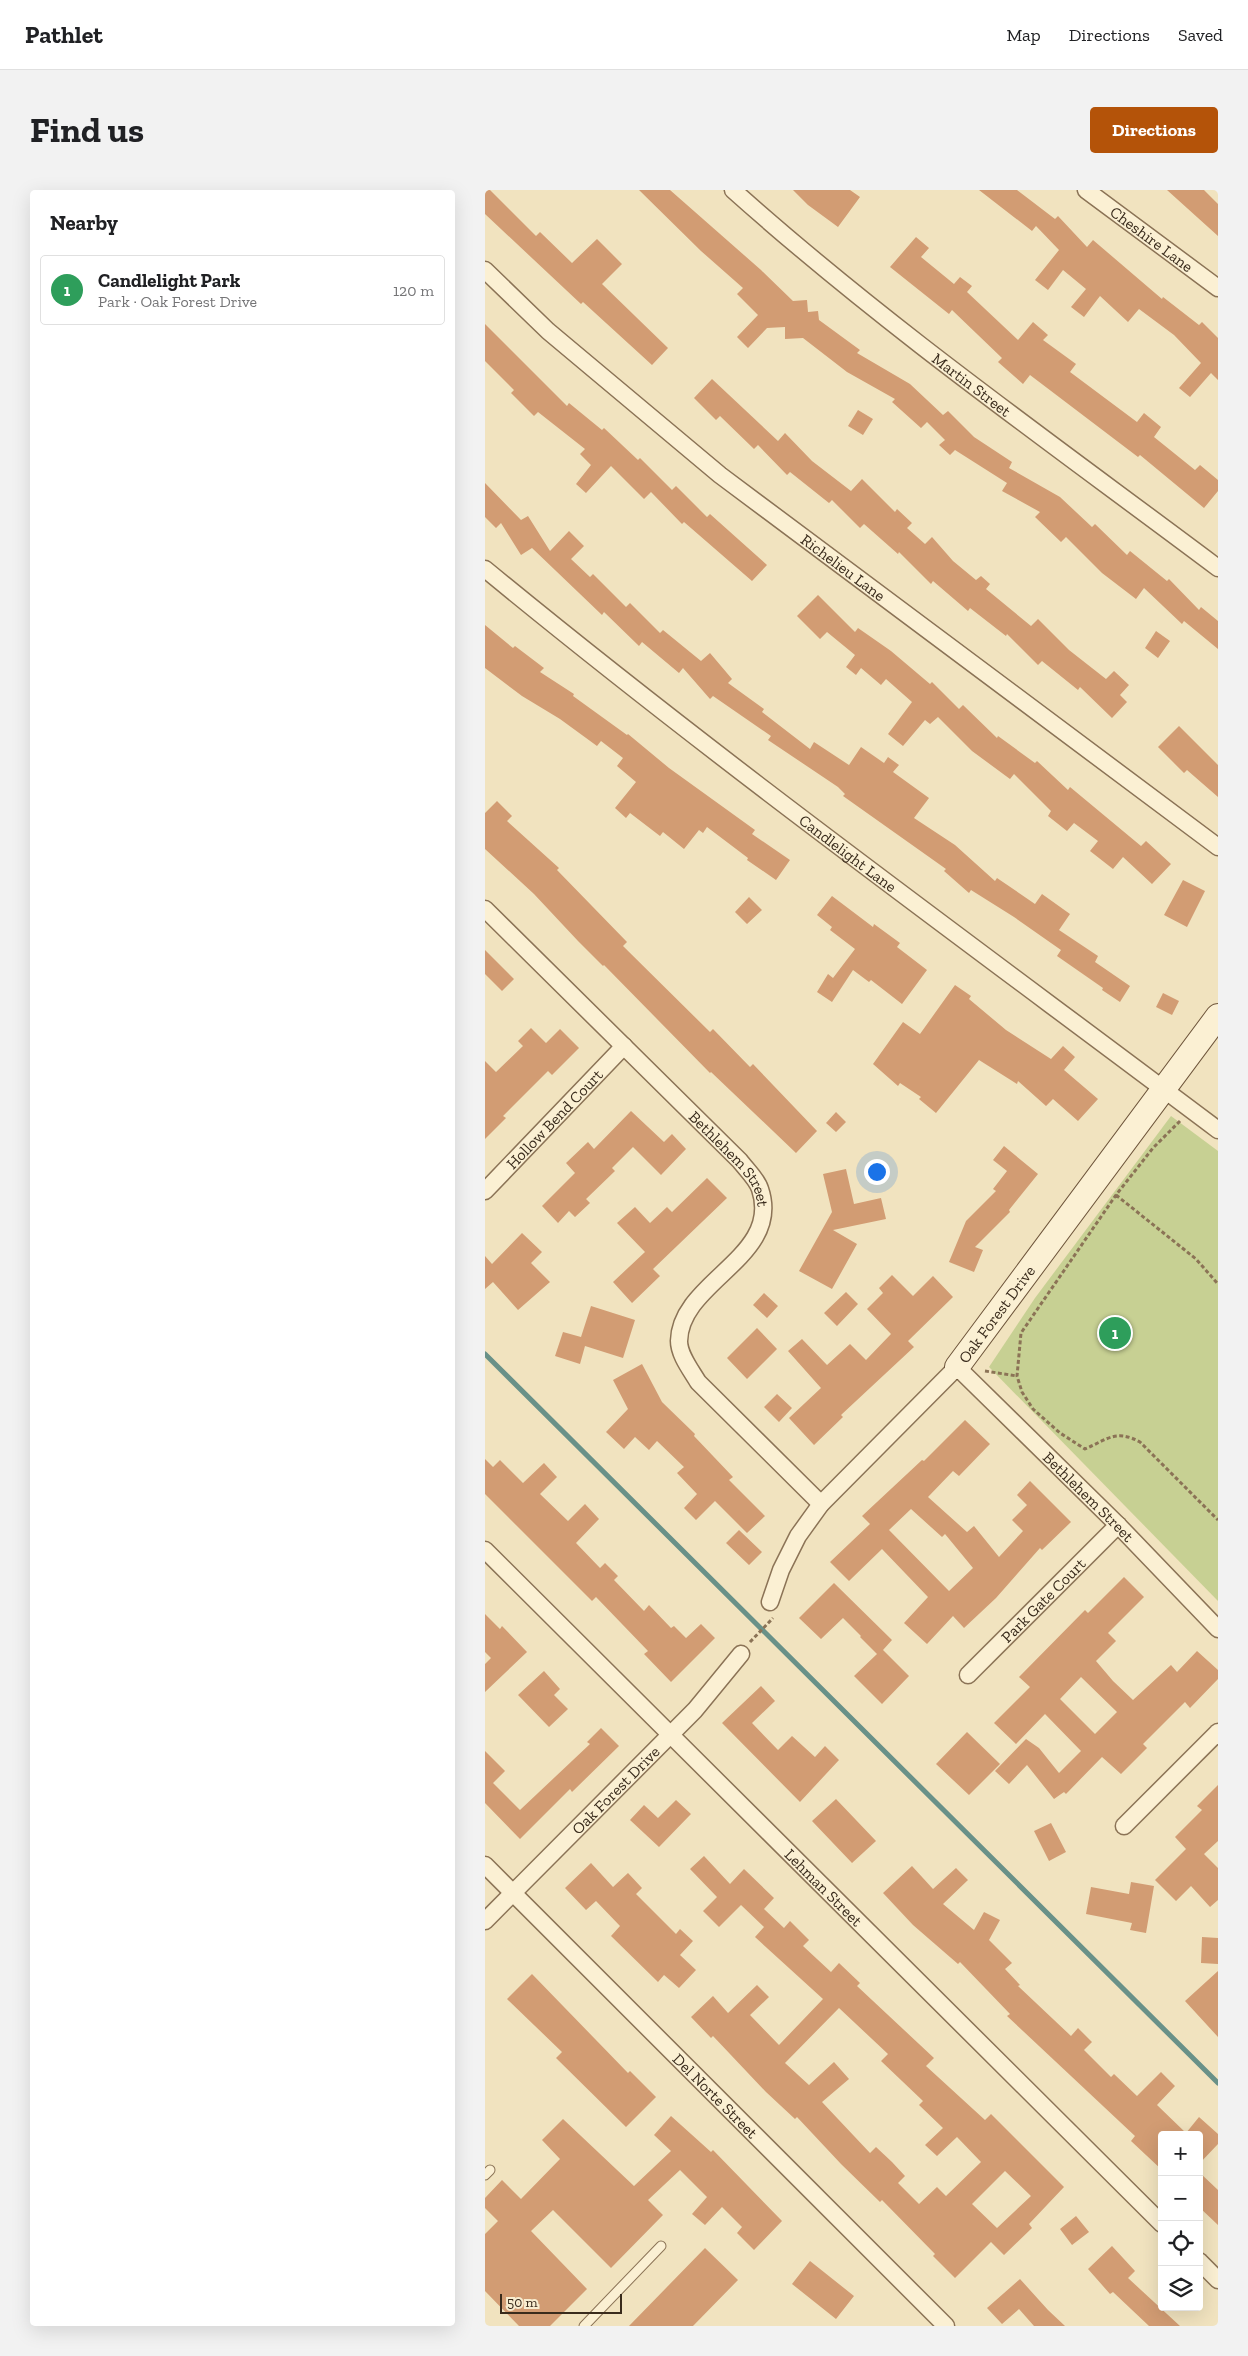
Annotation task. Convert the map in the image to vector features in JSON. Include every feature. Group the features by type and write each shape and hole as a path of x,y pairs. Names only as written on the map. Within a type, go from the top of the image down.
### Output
{"street":[{"name":"Martin Street","path":"733,190 773,226 865,301 1218,568"},
{"name":"Cheshire Lane","path":"1086,190 1218,288"},
{"name":"Richelieu Lane","path":"485,270 549,331 720,475 1218,847"},
{"name":"Candlelight Lane","path":"485,568 557,628 817,830 1218,1130"},
{"name":"Bethlehem Street","path":"485,909 741,1161 760,1189 762,1213 757,1235 746,1252 692,1304 685,1319 679,1341 685,1360 698,1382 821,1504"},
{"name":"Oak Forest Drive","path":"773,1608 781,1570 798,1536 821,1504 957,1366 1162,1088 1218,1016"},
{"name":"Hollow Bend Court","path":"485,1191 624,1046"},
{"name":"Bethlehem Street","path":"957,1366 1118,1525 1218,1629"},
{"name":"Park Gate Court","path":"968,1675 1118,1525"},
{"name":"Lehman Street","path":"485,1550 1159,2221"},
{"name":"Oak Forest Drive","path":"485,1922 695,1710 743,1650"},
{"path":"1124,1826 1218,1732"},
{"name":"Del Norte Street","path":"485,1865 946,2326"},
{"path":"1203,2265 1218,2280"}],"lane":[{"path":"584,2326 661,2246"}],"path":[{"path":"1189,1108 1177,1126 1153,1148 1116,1195 1021,1333 1017,1376 1022,1392 1033,1409 1060,1433 1085,1449 1116,1436 1126,1435 1140,1442 1218,1520"},
{"path":"1116,1195 1196,1259 1218,1284"},
{"path":"743,1650 773,1608"}],"green space":[{"path":"1171,1116 1218,1151 1218,1601 989,1367 1035,1298"}],"building":[{"path":"485,190 490,190 536,236 540,232 572,263 597,239 622,264 602,284 668,348 652,365 583,302 581,304 485,214"},
{"path":"639,190 670,190 761,270 793,301 807,300 808,312 818,311 819,320 860,350 857,353 910,384 943,415 948,411 974,437 1012,462 1009,468 1060,497 1092,527 1095,524 1127,555 1130,551 1167,581 1169,579 1199,610 1201,607 1218,621 1218,649 1184,621 1182,624 1144,588 1136,599 1102,573 1066,537 1061,542 1035,517 1040,512 1002,491 1007,483 955,450 950,455 939,445 945,440 927,422 921,428 892,402 895,399 847,372 803,338 785,339 785,327 767,328 748,348 737,337 758,315 737,294 743,288 701,251"},
{"path":"793,190 850,190 860,197 838,227 808,205"},
{"path":"979,190 1017,190 1055,219 1058,216 1087,247 1093,240 1162,299 1163,297 1199,325 1202,322 1218,338 1218,380 1211,373 1190,397 1179,388 1201,363 1174,335 1139,309 1128,322 1100,296 1084,317 1071,307 1086,289 1063,270 1048,290 1035,280 1059,250 1036,226 1032,231"},
{"path":"1167,190 1204,190 1218,204 1218,236"},
{"path":"916,237 929,248 921,257 954,284 960,277 972,286 967,292 1018,340 1033,322 1048,335 1043,340 1076,364 1070,372 1137,422 1144,413 1161,427 1154,437 1195,470 1200,465 1218,480 1218,491 1204,508 1140,455 1138,457 1030,375 1023,384 998,362 1002,358 952,310 949,314 890,267"},
{"path":"485,324 567,406 569,403 602,430 604,428 638,460 640,458 672,490 676,486 707,517 710,514 767,565 752,581 684,522 682,524 651,492 644,499 611,466 586,493 576,484 591,465 580,454 585,449 538,412 534,416 511,393 514,390 485,361"},
{"path":"712,379 778,441 785,433 812,461 851,491 862,479 895,512 897,509 912,523 907,528 925,544 932,537 953,561 976,580 981,576 990,584 986,589 1031,626 1038,619 1069,650 1106,679 1114,671 1129,685 1120,695 1127,702 1112,718 1080,687 1078,690 1042,661 1038,665 1007,634 1006,636 970,608 968,611 933,581 931,584 899,552 898,554 864,524 860,528 832,500 829,503 790,472 787,475 758,445 754,449 720,416 716,420 694,398"},
{"path":"858,410 873,419 863,435 848,426"},
{"path":"485,483 521,520 528,516 550,551 569,531 584,546 571,559 590,577 593,574 626,607 630,603 660,633 663,630 701,661 710,653 732,679 728,683 764,709 762,712 810,749 814,742 849,765 861,747 884,763 888,757 899,765 893,772 929,798 914,818 955,845 995,881 997,878 1035,904 1042,894 1070,914 1059,930 1098,956 1095,962 1130,986 1120,1002 1057,956 1061,950 971,890 969,893 944,871 946,869 843,796 845,794 838,787 768,740 771,736 713,696 710,699 683,668 679,673 642,642 639,646 604,612 602,615 532,548 521,555 501,523 496,528 485,517"},
{"path":"818,595 855,632 858,628 891,651 930,684 932,682 959,709 963,705 997,738 998,736 1035,763 1037,761 1068,790 1070,787 1141,846 1146,841 1171,864 1152,884 1123,857 1113,869 1090,851 1098,841 1074,823 1067,831 1048,816 1051,811 1014,774 1010,779 972,751 938,717 930,724 925,720 903,746 888,734 912,702 886,679 881,685 861,668 856,675 846,667 855,655 827,632 820,639 797,616"},
{"path":"485,625 513,648 515,646 544,668 540,672 574,694 573,696 628,734 669,768 755,830 752,834 790,860 776,880 747,860 748,858 707,827 703,833 699,830 684,849 663,832 660,836 630,813 626,818 615,808 636,782 617,766 623,758 601,741 597,746 560,719 522,696 485,668"},
{"path":"1156,631 1170,641 1158,658 1145,648"},
{"path":"1179,726 1218,765 1218,797 1187,770 1184,773 1158,747"},
{"path":"497,801 512,816 507,821 559,868 557,870 627,942 623,946 710,1032 713,1029 750,1067 753,1064 817,1131 796,1153 710,1073 578,941 534,894 485,849 485,813"},
{"path":"1183,880 1205,891 1187,927 1164,915"},
{"path":"832,896 873,927 874,924 900,943 897,947 927,970 902,1004 871,980 869,982 853,970 832,1002 817,992 828,974 833,978 855,949 830,930 832,927 817,915"},
{"path":"749,897 762,910 747,924 735,912"},
{"path":"485,950 514,979 502,991 485,974"},
{"path":"955,985 971,996 969,999 1006,1030 1051,1059 1063,1046 1075,1057 1064,1070 1098,1099 1078,1121 1053,1099 1046,1106 1018,1081 1017,1084 979,1060 936,1113 919,1099 921,1097 900,1083 898,1086 873,1064 903,1022 920,1034"},
{"path":"1163,993 1179,1001 1172,1015 1156,1007"},
{"path":"531,1028 546,1043 560,1029 579,1048 552,1075 548,1071 503,1116 506,1118 485,1139 485,1061 496,1072 523,1046 518,1041"},
{"path":"631,1111 664,1142 672,1134 686,1149 661,1175 633,1147 612,1168 615,1171 586,1199 590,1203 575,1217 569,1211 558,1223 542,1206 575,1173 566,1163 588,1142 594,1149"},
{"path":"836,1112 846,1122 836,1132 826,1123"},
{"path":"1004,1146 1038,1174 1009,1210 1010,1212 975,1247 983,1250 974,1272 949,1262 966,1221 996,1191 993,1189 1007,1171 993,1160"},
{"path":"846,1169 854,1204 881,1198 886,1219 833,1230 857,1244 832,1289 799,1271 832,1212 823,1174"},
{"path":"707,1178 727,1198 653,1269 660,1276 632,1303 613,1282 645,1252 617,1223 635,1207 650,1223 667,1207 672,1212"},
{"path":"522,1233 542,1252 531,1263 550,1282 518,1310 493,1282 485,1289 485,1256 492,1264"},
{"path":"892,1275 913,1296 933,1276 953,1297 908,1341 914,1347 841,1415 843,1417 814,1445 789,1418 821,1388 788,1351 802,1339 827,1365 850,1344 866,1360 891,1334 867,1309 883,1293 879,1288"},
{"path":"846,1292 858,1304 837,1326 824,1313"},
{"path":"764,1293 778,1306 767,1318 753,1305"},
{"path":"591,1306 635,1320 623,1358 585,1346 580,1364 555,1356 563,1332 581,1337"},
{"path":"757,1328 777,1349 747,1379 727,1358"},
{"path":"642,1364 662,1402 695,1434 694,1436 733,1477 729,1480 765,1516 747,1533 715,1501 696,1520 684,1508 697,1494 677,1473 684,1467 657,1441 649,1450 635,1437 624,1449 606,1432 628,1409 613,1380"},
{"path":"777,1394 792,1408 779,1422 764,1407"},
{"path":"965,1420 990,1444 959,1476 953,1471 928,1497 967,1532 974,1526 999,1557 1023,1531 1012,1520 1027,1505 1017,1495 1030,1481 1071,1522 1042,1550 1040,1548 996,1598 964,1628 953,1616 927,1644 904,1623 928,1597 882,1549 849,1581 830,1562 870,1524 862,1516 922,1460 924,1461","holes":["911,1509 942,1537 945,1534 973,1568 949,1591 889,1530"]},
{"path":"485,1459 493,1467 500,1460 523,1483 544,1463 557,1477 540,1494 568,1521 585,1504 599,1519 576,1543 600,1568 605,1563 618,1576 614,1580 644,1611 649,1605 671,1628 674,1626 686,1638 701,1624 715,1638 671,1682 644,1654 648,1651 596,1597 592,1601 485,1494"},
{"path":"739,1530 762,1552 749,1565 726,1543"},
{"path":"1124,1577 1144,1597 1108,1633 1116,1641 1096,1661 1133,1700 1171,1665 1177,1672 1197,1651 1218,1670 1218,1679 1190,1708 1185,1702 1143,1744 1147,1748 1121,1774 1102,1757 1066,1794 1064,1792 1054,1799 1027,1765 1009,1784 995,1771 1026,1739 1039,1748 1059,1773 1081,1751 1045,1714 1016,1744 994,1723 1030,1687 1019,1677 1085,1610 1088,1613","holes":["1081,1677 1117,1712 1095,1734 1060,1699"]},
{"path":"834,1583 892,1640 883,1650 909,1676 882,1704 854,1676 877,1654 861,1636 843,1618 821,1639 799,1618"},
{"path":"485,1614 500,1629 502,1626 527,1652 485,1692 485,1664 491,1658 485,1652"},
{"path":"544,1671 560,1689 554,1695 568,1709 549,1727 518,1695"},
{"path":"761,1686 775,1701 752,1723 778,1750 792,1736 815,1757 825,1746 839,1760 800,1802 722,1723"},
{"path":"601,1728 619,1746 572,1792 570,1789 520,1839 485,1803 485,1751 505,1771 493,1783 520,1810 590,1744 587,1742"},
{"path":"967,1732 1000,1764 969,1795 936,1764"},
{"path":"1218,1785 1218,1841 1204,1854 1218,1868 1218,1900 1210,1907 1191,1886 1176,1901 1155,1880 1186,1849 1175,1837 1202,1810 1197,1806"},
{"path":"836,1799 876,1841 852,1863 812,1821"},
{"path":"676,1800 691,1814 659,1847 630,1820 644,1805 658,1818"},
{"path":"1051,1823 1066,1852 1049,1861 1034,1831"},
{"path":"704,1856 730,1884 744,1869 774,1898 764,1909 784,1928 790,1921 809,1940 803,1946 831,1972 839,1963 860,1983 857,1986 934,2058 926,2066 985,2120 991,2114 1064,2187 1029,2224 1032,2228 1004,2255 991,2242 955,2278 933,2256 935,2254 882,2200 880,2202 797,2117 795,2119 766,2092 713,2036 711,2038 691,2017 713,1996 728,2013 757,1985 769,1997 750,2015 779,2045 823,1999 755,1937 764,1927 741,1905 719,1927 703,1911 717,1897 690,1869","holes":["839,2008 888,2054 881,2061 923,2101 919,2105 943,2128 925,2145 937,2156 957,2137 981,2162 946,2196 937,2187 919,2204 898,2183 905,2176 892,2162 876,2147 870,2153 822,2102 849,2079 834,2062 809,2085 785,2063","1005,2171 1031,2196 997,2228 972,2204"]},
{"path":"591,1863 613,1887 628,1873 642,1888 636,1894 676,1934 680,1929 693,1941 680,1955 696,1970 679,1988 664,1975 658,1982 611,1936 620,1926 596,1901 586,1910 565,1888"},
{"path":"912,1866 933,1889 956,1868 968,1880 943,1904 974,1930 984,1912 1000,1920 989,1940 1012,1963 1005,1969 1020,1985 1018,1986 1071,2036 1078,2028 1092,2042 1084,2050 1111,2077 1114,2074 1137,2096 1161,2072 1175,2086 1157,2105 1184,2131 1158,2131 1158,2166 1131,2141 1135,2136 1007,2016 1010,2014 960,1962 958,1964 913,1925 883,1893"},
{"path":"1131,1882 1154,1886 1146,1933 1130,1930 1132,1923 1086,1914 1091,1887 1129,1894"},
{"path":"1202,1937 1218,1938 1218,1964 1201,1963"},
{"path":"1218,1971 1218,2037 1185,2001"},
{"path":"532,1974 628,2073 630,2071 656,2097 626,2127 556,2058 562,2052 507,1999"},
{"path":"671,2116 711,2152 713,2150 782,2221 754,2250 737,2233 742,2227 722,2207 705,2225 692,2214 707,2197 680,2170 648,2200 663,2215 611,2268 553,2210 531,2231 587,2289 550,2326 519,2326 485,2291 485,2234 498,2221 485,2208 485,2198 502,2180 521,2199 560,2159 542,2140 563,2119 634,2186 671,2151 654,2135"},
{"path":"1199,2117 1218,2134 1218,2144 1203,2160 1203,2131 1188,2131"},
{"path":"1203,2176 1218,2190 1218,2225 1203,2211"},
{"path":"1076,2216 1089,2232 1072,2245 1060,2229"},
{"path":"1112,2246 1135,2271 1128,2278 1158,2306 1158,2311 1164,2311 1180,2326 1149,2326 1113,2292 1110,2294 1088,2269"},
{"path":"705,2248 738,2280 693,2326 629,2326"},
{"path":"810,2261 854,2296 836,2319 792,2284"},
{"path":"1020,2279 1065,2326 1034,2326 1019,2309 1002,2324 987,2308"}],"waterway":[{"path":"485,1354 1218,2083"}],"place":[{"name":"Candlelight Park","path":"1115,1333"}]}
